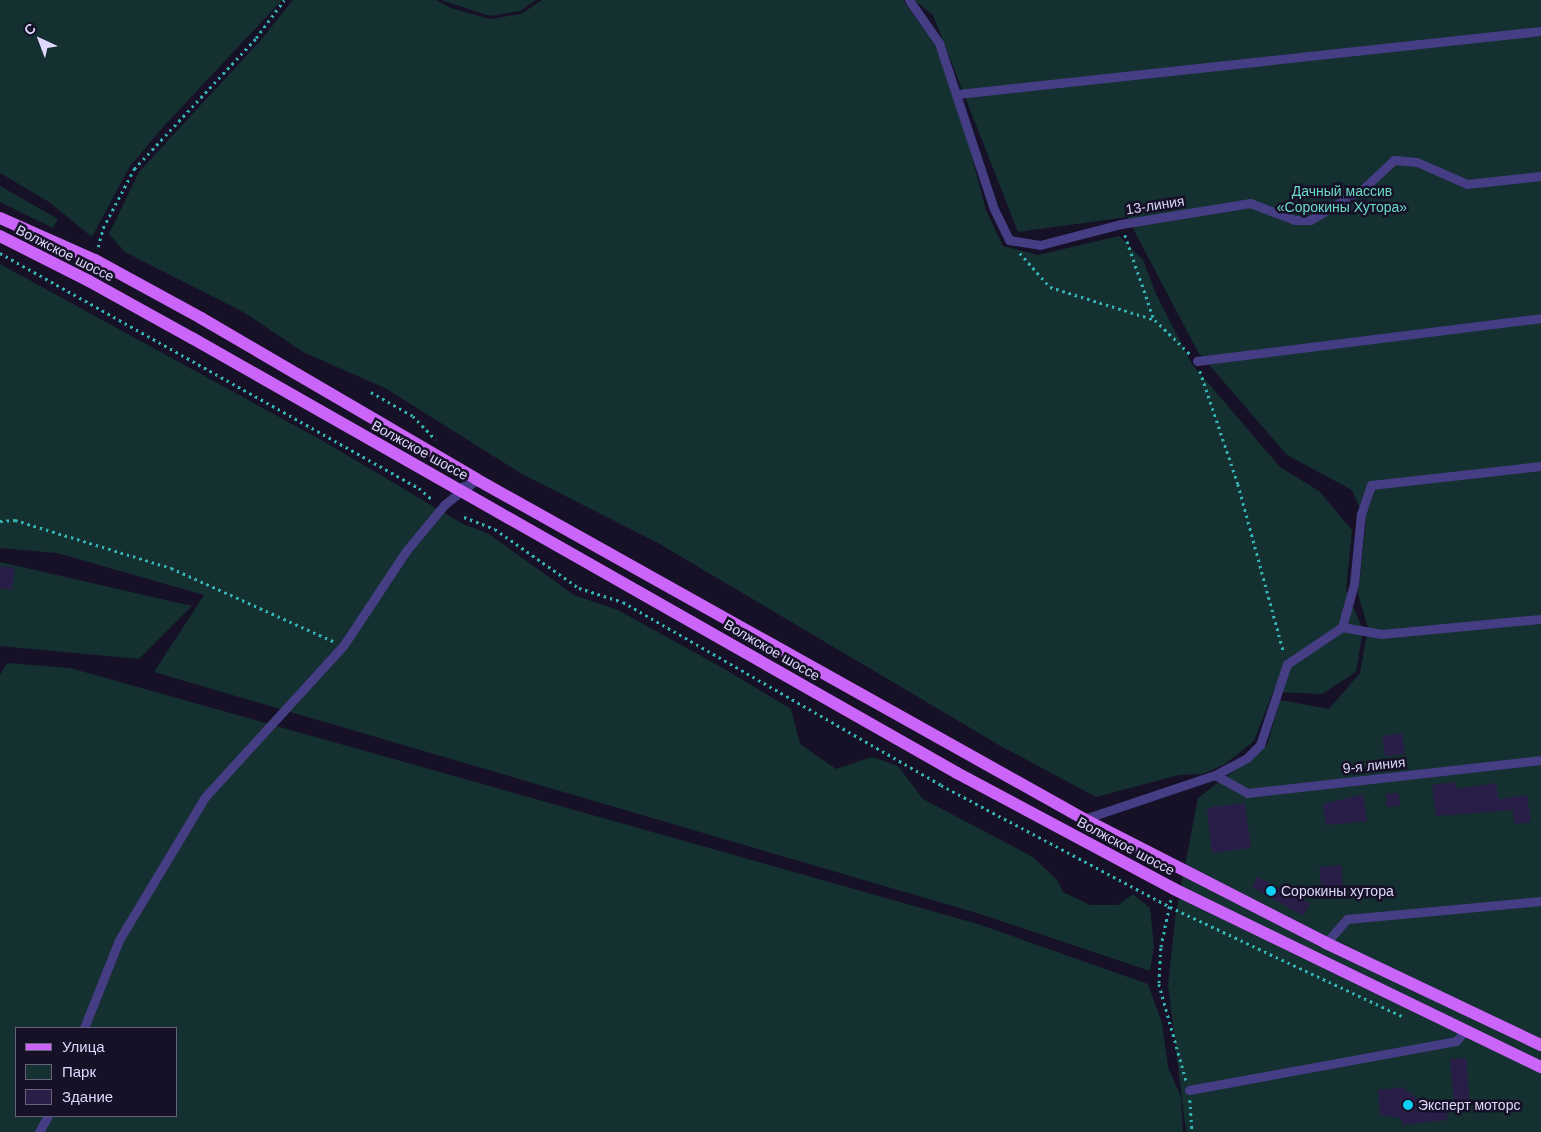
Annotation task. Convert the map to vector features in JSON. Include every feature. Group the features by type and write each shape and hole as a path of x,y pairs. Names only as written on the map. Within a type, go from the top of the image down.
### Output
{"main road":[{"name":"Волжское шоссе","path":"0,218 95,260 202,318 476,478 1084,819 1326,943 1541,1045"},
{"name":"Волжское шоссе","path":"0,236 89,281 957,773 1174,889 1541,1067"}],"street":[{"path":"461,491 476,478"}],"lane":[{"path":"909,0 939,43 958,94 994,209 1009,240"},
{"path":"958,94 1541,31"},
{"name":"13-линия","path":"1009,240 1040,245 1121,224 1250,203 1295,220 1310,220 1364,189 1394,160 1417,162 1467,184 1541,176"},
{"path":"1197,361 1541,318"},
{"path":"1084,819 1216,775 1247,758 1260,745 1287,664 1342,627 1354,584 1361,514 1371,485 1541,466"},
{"path":"84,1027 119,940 205,797 343,646 406,550 444,505 461,491"},
{"path":"1342,627 1381,634 1541,619"},
{"name":"9-я линия","path":"1216,775 1247,793 1541,760"},
{"path":"1326,943 1347,919 1541,901"},
{"path":"1189,1090 1456,1041 1466,1030"},
{"path":"39,1132 47,1117"}],"path":[{"path":"95,260 104,228 134,169 256,38 284,0"},
{"path":"1121,224 1155,320 1197,361 1238,484 1287,664"},
{"path":"1009,240 1050,287 1155,320"},
{"path":"0,253 419,488 432,500"},
{"path":"371,392 413,416 443,447"},
{"path":"0,521 14,520 171,568 343,646"},
{"path":"1174,889 1161,948 1159,984 1189,1090 1192,1132"}],"green space":[{"path":"0,0 282,0 164,126 130,166 92,237 49,202 0,173"},
{"path":"293,0 436,0 451,8 490,19 521,14 542,0 903,0 934,43 956,96 986,210 1003,246 1038,255 1119,236 1143,260 1156,294 1192,364 1280,467 1319,491 1352,530 1346,590 1363,630 1356,672 1322,694 1273,692 1254,741 1225,764 1203,774 1179,775 1096,797 999,745 658,543 522,474 385,388 303,352 245,313 125,252 109,234 139,172 260,41"},
{"path":"441,0 536,0 520,11 490,16"},
{"name":"Дачный массив «Сорокины Хутора»","path":"914,0 1541,0 1541,1132 1186,1132 1168,985 1176,912 1198,798 1267,745 1280,700 1329,709 1360,673 1368,628 1358,594 1366,522 1352,490 1287,455 1198,352 1127,217 1018,232 933,15"},
{"path":"0,186 58,219 53,228 0,202"},
{"path":"0,264 323,441 463,524 489,534 574,595 618,610 721,667 791,709 800,744 836,769 872,757 898,766 923,799 1033,857 1058,881 1063,892 1090,905 1118,905 1133,894 1150,908 1154,947 1150,971 980,914 154,672 204,595 57,553 0,548"},
{"path":"0,562 192,606 139,659 0,646"},
{"path":"7,663 70,668 978,924 1148,984 1162,1023 1168,1067 1181,1097 1183,1132 0,1132 0,675"}],"building":[{"path":"0,566 15,568 12,590 0,588"},
{"path":"1402,733 1405,754 1385,757 1382,736"},
{"path":"1455,782 1456,789 1496,783 1499,799 1527,795 1531,822 1514,824 1513,810 1436,816 1432,785"},
{"path":"1399,793 1400,806 1387,807 1386,794"},
{"path":"1363,794 1367,821 1326,825 1323,804"},
{"path":"1245,803 1251,848 1212,853 1207,811 1212,807"},
{"path":"1341,865 1344,895 1322,897 1319,867"},
{"path":"1257,877 1310,903 1303,916 1252,887"},
{"path":"1466,1058 1470,1105 1454,1106 1450,1059"},
{"name":"Эксперт моторс","path":"1402,1087 1422,1102 1445,1100 1448,1120 1402,1125 1401,1118 1380,1115 1378,1090"}],"place":[{"name":"Сорокины хутора","path":"1271,891"},
{"name":"Эксперт моторс","path":"1408,1105"}]}
